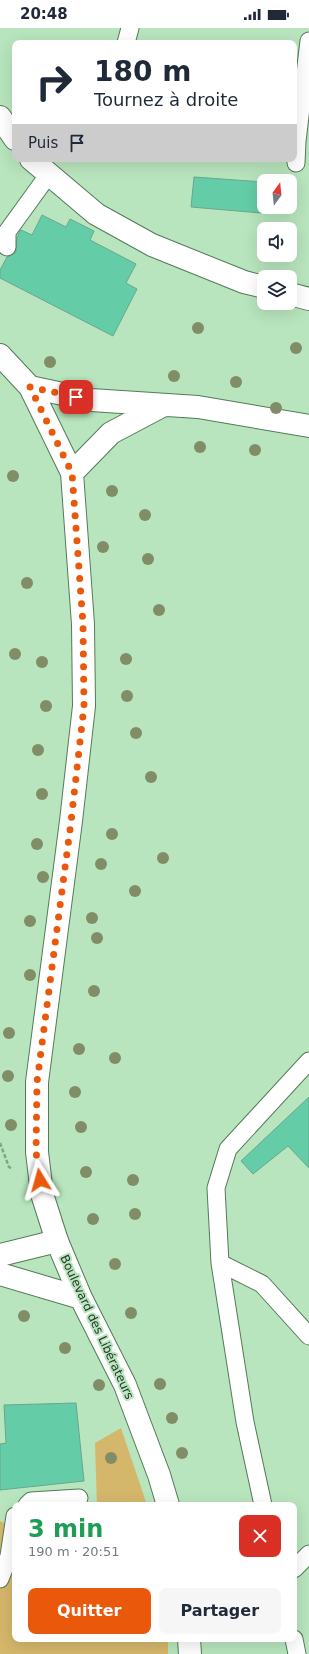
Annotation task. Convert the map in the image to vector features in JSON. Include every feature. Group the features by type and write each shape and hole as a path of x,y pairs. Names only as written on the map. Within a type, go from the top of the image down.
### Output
{"street":[{"path":"0,117 12,135"},
{"path":"35,162 96,214 152,245 244,282 257,285"},
{"path":"297,296 309,299"},
{"name":"Boulevard des Libérateurs","path":"0,355 30,387 72,473 83,624 84,706 71,822 37,1082 36,1152 42,1194 57,1241 81,1298 125,1385 159,1475 167,1502"},
{"path":"30,387 92,400 198,407 309,426"},
{"path":"72,473 111,433 164,405"},
{"path":"0,1255 57,1241"},
{"path":"0,1274 81,1298"},
{"path":"189,1642 190,1654"}],"lane":[{"path":"127,40 130,28"},
{"path":"297,141 309,41"},
{"path":"7,247 7,232 49,174"},
{"path":"262,1502 244,1422 220,1263 216,1188 228,1149 309,1061"},
{"path":"220,1263 262,1284 309,1336"},
{"path":"30,1502 79,1498"},
{"path":"0,1579 9,1556 12,1536"},
{"path":"297,1566 309,1554"},
{"path":"295,1642 297,1654"}],"shaded area":[{"path":"121,1428 146,1502 97,1502 95,1443"},
{"path":"0,1521 12,1527 12,1642 168,1642 168,1654 0,1654"}],"building":[{"path":"194,177 257,182 257,213 191,207"},
{"path":"42,215 66,227 70,219 94,231 90,240 136,264 126,283 137,289 113,336 0,278 0,270 7,257 16,252 17,237 20,231 21,230 32,235"},
{"path":"309,1097 309,1168 288,1146 253,1174 241,1161"},
{"path":"76,1403 84,1481 0,1490 0,1444 6,1443 4,1405"}],"route":[{"path":"40,1180 36,1152 37,1082 71,822 84,706 83,624 75,495 72,473 30,387 76,397"}]}
